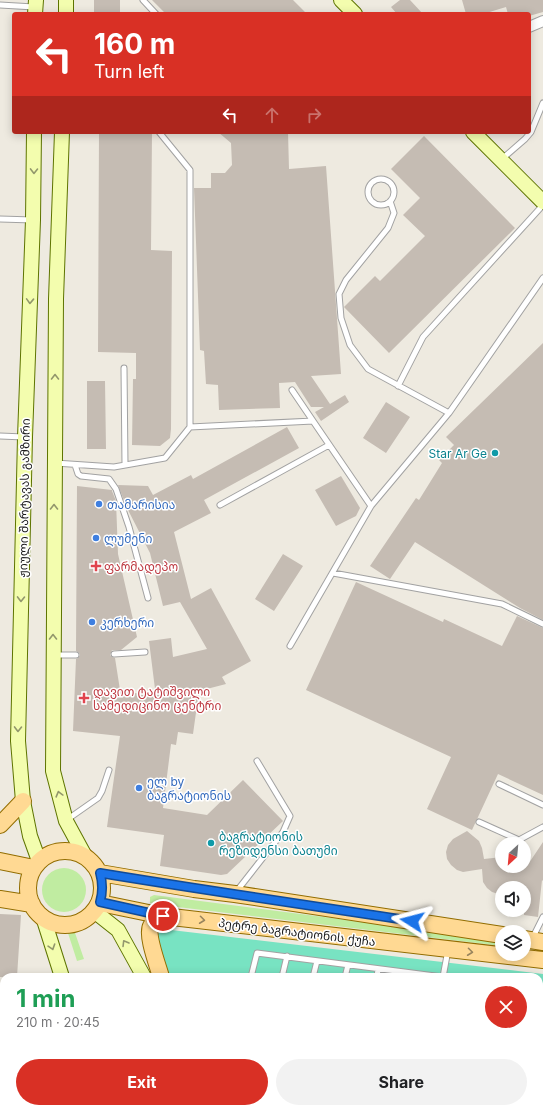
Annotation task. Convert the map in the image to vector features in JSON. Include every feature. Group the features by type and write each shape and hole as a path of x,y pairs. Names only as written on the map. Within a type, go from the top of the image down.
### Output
{"main road":[{"path":"66,0 66,12"},
{"path":"341,0 353,12"},
{"name":"ჟიული შარტავას გამზირი","path":"34,134 33,220 25,437 18,741 23,801 36,864"},
{"path":"62,134 56,299 53,771 66,821 85,856"},
{"path":"475,134 543,204"},
{"path":"0,826 23,801"},
{"path":"43,918 56,924 70,925 83,920 97,907 102,893 100,873 93,863 85,856 73,851 61,851 45,856 36,864 28,882 28,889 32,904 43,918 61,973"},
{"path":"0,861 36,864"},
{"path":"100,873 194,889 235,894 495,935"},
{"path":"0,899 32,904"},
{"path":"97,907 118,930 142,973"},
{"name":"პეტრე ბაგრატიონის ქუჩა","path":"97,907 543,960"},
{"path":"160,973 150,936 150,928 155,921 163,916"}],"street":[{"path":"531,26 543,21"}],"lane":[{"path":"143,0 154,12"},
{"path":"0,5 35,7"},
{"path":"531,132 543,103"},
{"path":"54,463 114,467 165,458 190,427 190,170 161,134"},
{"path":"500,160 529,134"},
{"path":"390,201 377,204 370,198 369,189 373,182 384,179 391,183 394,191 390,201 394,213 388,228 346,280 340,294 341,318 350,345 368,370 449,413"},
{"path":"398,386 423,337 543,204"},
{"path":"0,219 33,220"},
{"path":"290,646 371,506 449,413 543,278"},
{"path":"124,368 125,464"},
{"path":"292,390 371,506"},
{"path":"190,427 313,421"},
{"path":"0,436 25,437"},
{"path":"220,505 329,445"},
{"path":"75,465 80,476 109,479 116,489 129,527 148,598"},
{"path":"333,572 502,604 543,624"},
{"path":"114,654 145,652"},
{"path":"53,655 76,656"},
{"path":"235,894 283,832 290,816 257,761"},
{"path":"66,821 98,798 110,770"},
{"path":"499,784 543,805"},
{"path":"479,822 519,840 543,827"},
{"path":"533,940 543,917"},
{"path":"444,973 449,949"},
{"path":"252,973 257,953 348,964 400,973"},
{"path":"283,973 287,956"},
{"path":"314,973 317,961"},
{"path":"346,973 348,964"},
{"path":"378,969 378,973"}],"green space":[{"path":"60,868 68,868 80,874 86,886 86,894 80,906 68,912 60,912 48,906 42,894 42,886 48,874"},
{"path":"154,895 495,939 495,945 153,904 150,903 150,897"},
{"path":"67,930 74,930 84,959 77,961"},
{"path":"161,930 171,930 535,973 165,973 156,937"}],"building":[{"path":"94,0 120,0 120,12 94,12"},
{"path":"152,0 293,0 305,12 164,12"},
{"path":"400,0 410,0 421,12 395,12 391,7"},
{"path":"462,0 543,0 543,12 531,15 531,12 507,12 506,7 490,12 465,12"},
{"path":"99,134 152,134 151,250 172,251 171,429 170,438 160,446 132,445 133,379 136,379 136,353 98,352"},
{"path":"220,134 288,134 289,169 326,166 341,374 311,376 330,404 345,395 349,402 321,421 315,412 324,407 311,407 295,382 279,383 280,408 219,410 218,385 206,384 204,351 200,350 194,188 211,188 211,173 225,173 232,165 231,143"},
{"path":"424,136 515,228 389,353 344,307 375,276 380,281 425,236 403,215 420,198 391,169"},
{"path":"543,343 543,620 520,608 415,542 390,579 370,566 416,498 419,500 442,463 439,460 454,445 446,437"},
{"path":"87,381 105,381 106,449 87,449"},
{"path":"386,402 410,417 386,453 363,438"},
{"path":"287,427 299,448 204,500 211,513 174,532 191,599 211,588 251,661 222,677 226,684 199,691 193,734 178,732 176,745 171,744 163,808 207,815 243,780 283,821 227,874 221,875 160,866 164,835 107,827 120,736 73,731 76,659 80,655 76,651 77,486 112,490 116,501 118,554 137,637 121,650 112,650 110,655 115,658 120,690 156,697 149,641 171,638 173,657 207,649 180,602 163,606 150,553 127,508 118,485 148,486 153,495 191,475 193,479"},
{"path":"341,476 360,508 356,516 336,526 315,490"},
{"path":"283,554 303,566 274,611 255,599"},
{"path":"356,582 443,622 444,619 502,646 517,616 543,628 543,795 498,774 472,830 427,809 451,757 306,690"},
{"path":"467,831 479,841 484,859 495,858 495,873 531,873 531,860 543,842 543,881 542,880 538,917 531,916 531,881 495,881 495,893 492,892 483,882 482,869 463,872 457,870 451,865 447,859 446,852 448,845 453,839"},
{"path":"0,914 21,915 17,973 0,973"}],"place":[{"name":"Star Ar Ge","path":"495,453"},
{"name":"თამარისია","path":"99,504"},
{"name":"ლუმენი","path":"96,538"},
{"name":"ფარმადეპო","path":"96,566"},
{"name":"კერხერი","path":"92,622"},
{"name":"დავით ტატიშვილი სამედიცინო ცენტრი","path":"84,698"},
{"name":"ელ by ბაგრატიონის","path":"139,788"},
{"name":"ბაგრატიონის რეზიდენსი ბათუმი","path":"211,843"}],"route":[{"path":"163,916 100,902 102,883 100,873 194,889 412,921"}]}
